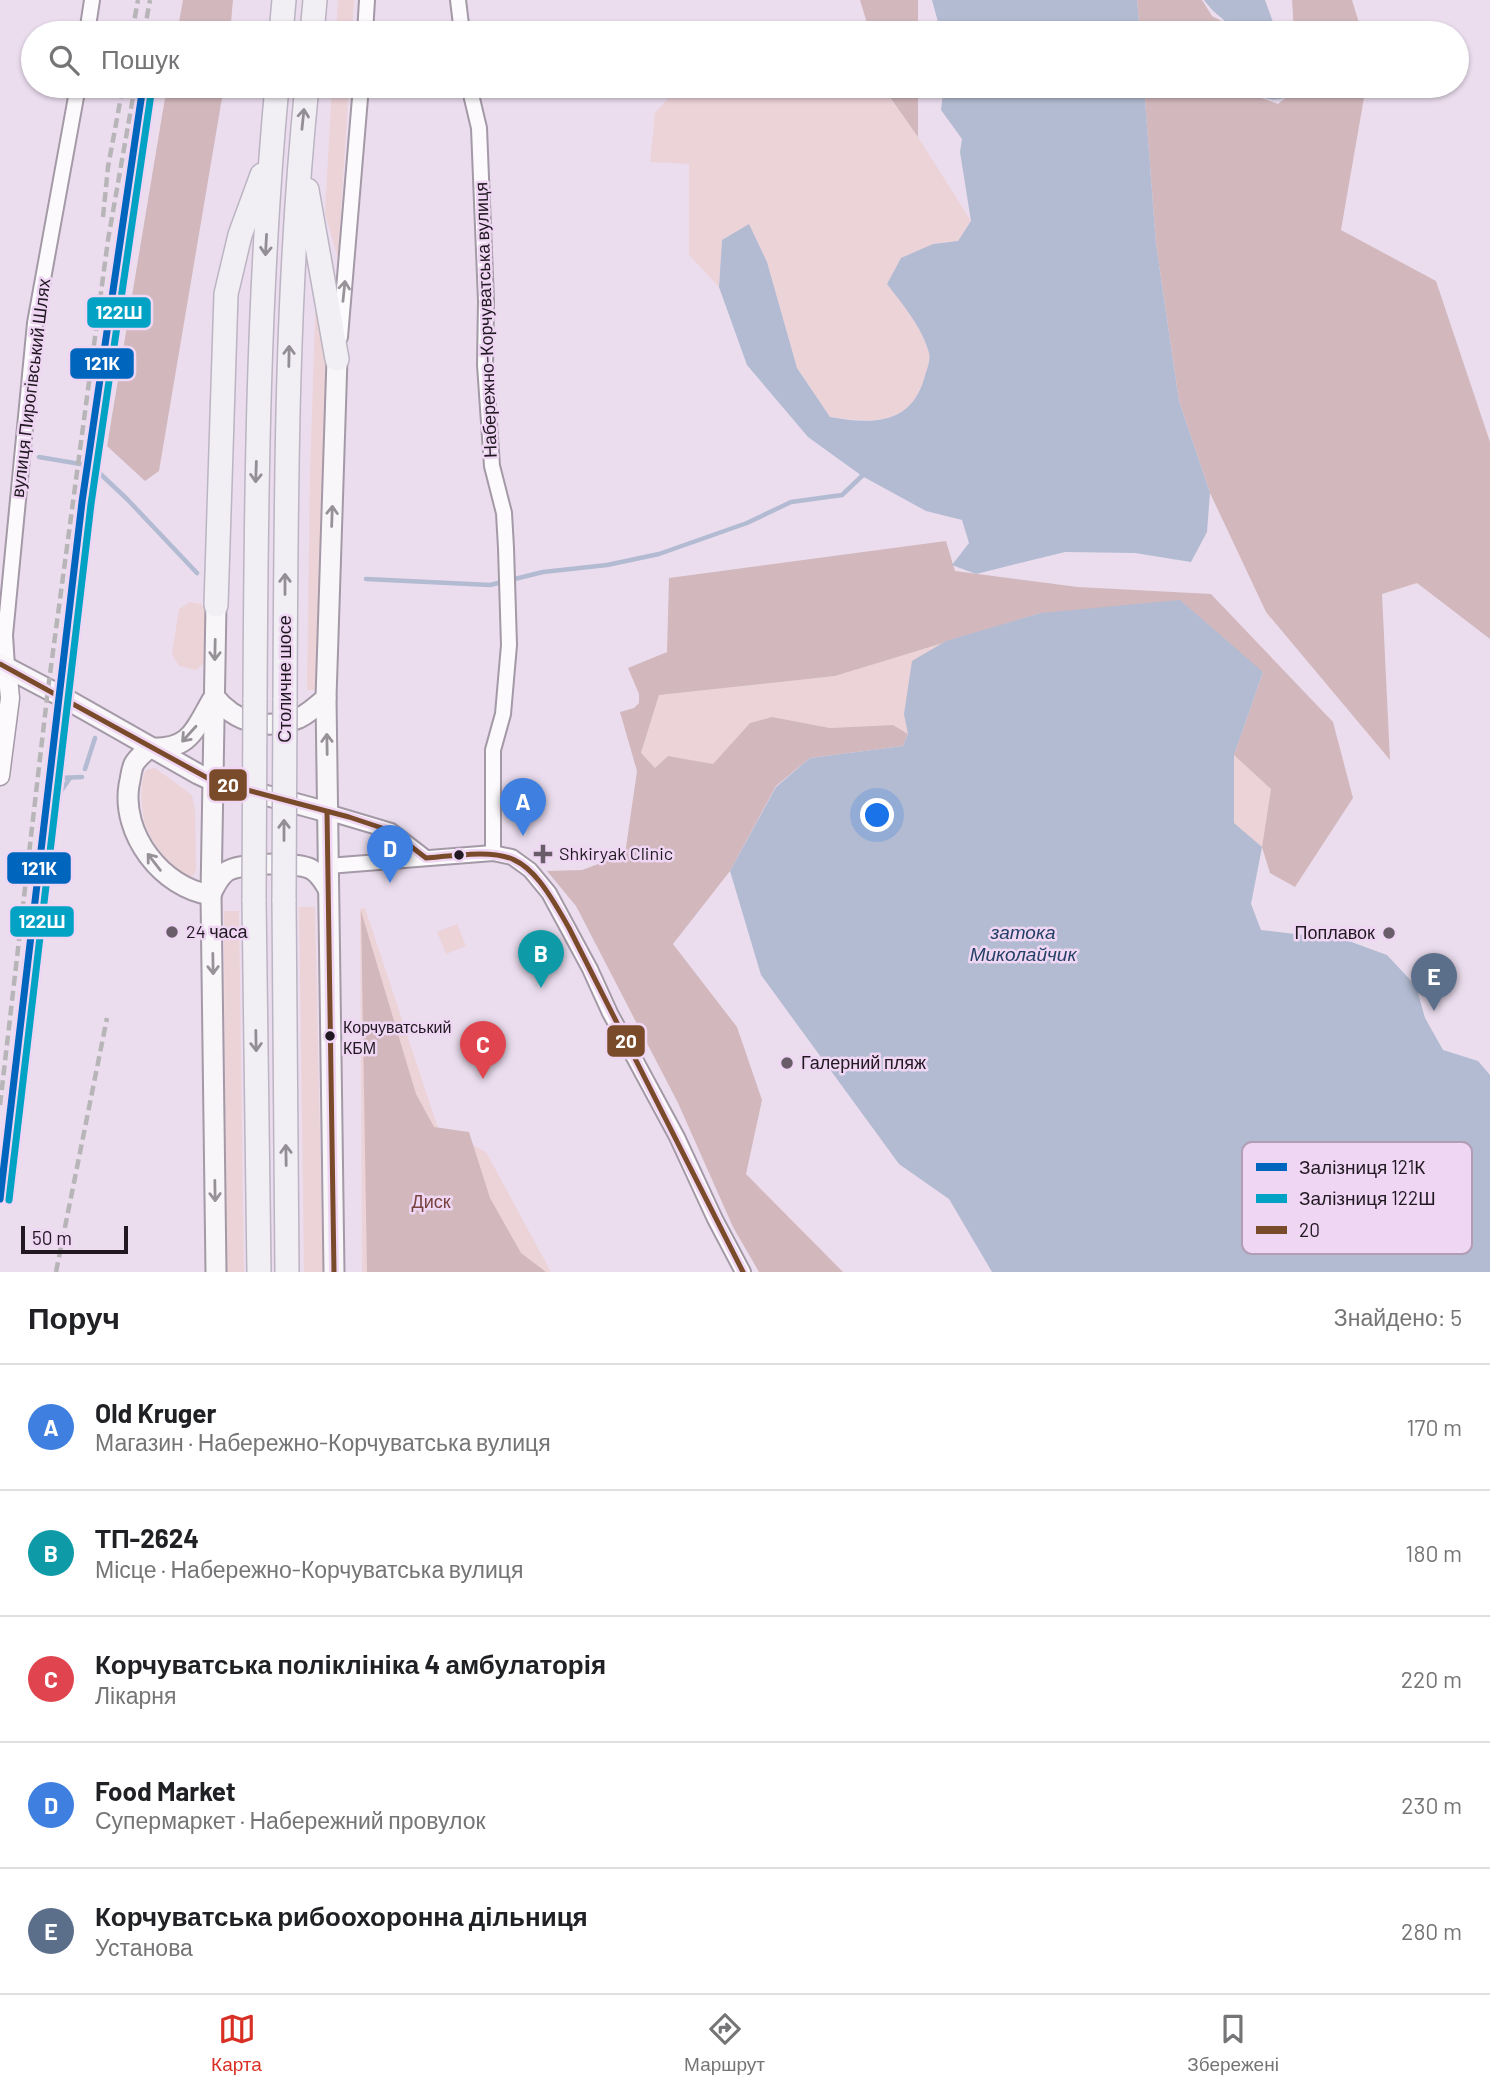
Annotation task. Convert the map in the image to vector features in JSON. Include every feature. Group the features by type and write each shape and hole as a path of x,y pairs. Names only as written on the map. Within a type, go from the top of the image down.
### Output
{"highway":[{"path":"282,21 284,0"},
{"path":"313,21 315,0"},
{"name":"Столичне шосе","path":"259,1272 254,899 256,481 276,98"},
{"name":"Столичне шосе","path":"287,1272 284,898 286,482 290,304 306,98"},
{"path":"216,605 226,294 240,235 271,152"},
{"path":"300,153 337,359"}],"main road":[{"path":"334,1272 326,698 337,359"},
{"path":"216,605 211,895 216,1272"},
{"path":"3,666 213,781 327,812"},
{"path":"149,748 167,749 190,738 214,696"},
{"path":"214,696 225,711 262,724 276,724 300,717 326,698"},
{"path":"149,748 132,767 128,794 130,818 138,837 164,874 196,893 211,895"},
{"path":"211,895 217,882 227,871 241,865 298,865 310,868 320,875 328,890"}],"street":[{"path":"89,21 92,0"},
{"path":"366,21 367,0"},
{"path":"458,0 461,21"},
{"name":"вулиця Пирогівський Шлях","path":"0,776 10,698 3,666 5,635 35,323 76,98"},
{"path":"337,359 360,98"},
{"name":"Набережно-Корчуватська вулиця","path":"472,98 479,128 486,301 485,365 492,466 504,513 509,645 503,714 493,750 493,853"},
{"path":"327,812 391,831 426,858"},
{"path":"328,866 493,853 512,857 530,870 549,893 677,1138 743,1272"}],"green space":[{"path":"183,0 233,0 231,21 179,21"},
{"path":"338,0 354,0 353,21 337,21"},
{"path":"860,0 918,0 918,21 866,21"},
{"path":"1137,0 1202,0 1212,16 1221,21 1139,21"},
{"path":"1292,0 1352,0 1358,21 1293,21"},
{"path":"165,98 222,98 159,471 145,481 107,446"},
{"path":"331,98 348,98 338,259 325,213"},
{"path":"668,98 890,98 971,221 958,241 933,244 888,283 917,325 929,356 918,394 909,406 887,418 874,420 830,417 797,368 767,262 749,225 722,240 719,287 689,255 689,164 650,162 655,113"},
{"path":"891,98 918,98 918,137"},
{"path":"1145,98 1262,98 1278,104 1285,98 1364,98 1341,230 1436,281 1490,442 1490,639 1417,583 1382,594 1390,760 1266,612 1210,493 1179,401 1156,244"},
{"path":"316,285 327,343 319,690 307,690 310,473"},
{"path":"946,541 955,571 1078,587 1211,594 1333,722 1353,798 1295,887 1270,873 1262,847 1271,789 1234,755 1263,672 1041,613 835,676 659,695 641,753 655,768 668,756 713,764 750,723 772,717 830,728 893,725 908,734 903,746 810,758 776,786 730,871 673,944 737,1027 762,1100 746,1174 843,1272 759,1272 733,1227 678,1103 576,906 547,871 582,870 625,854 637,771 620,712 634,708 639,703 639,694 628,668 667,652 669,578"},
{"path":"1180,600 1271,789 1262,847 1202,838"},
{"path":"190,602 201,604 206,611 204,663 196,670 179,666 172,654 179,609"},
{"path":"999,625 955,765 893,725 830,728 772,717 750,723 713,764 668,756 655,769 641,754 659,695 835,676"},
{"path":"155,768 192,795 195,809 196,870 194,875 188,878 158,848 144,821 141,794 144,777 146,770"},
{"path":"299,907 315,907 323,1272 304,1272"},
{"name":"Диск","path":"365,908 438,1128 486,1152 551,1272 362,1272 360,909"},
{"path":"224,911 239,911 244,1272 225,1272"},
{"name":"Диск","path":"361,911 416,1094 434,1127 469,1132 490,1198 521,1253 546,1272 367,1272"},
{"path":"457,924 466,946 446,954 437,932"}],"water":[{"path":"932,0 1137,0 1139,21 938,21"},
{"path":"1204,0 1265,0 1273,21 1225,21"},
{"path":"942,98 1145,98 1156,244 1179,401 1210,493 1207,532 1191,562 1135,553 1065,552 976,574 952,565 969,543 962,520 926,511 862,476 808,437 747,365 719,287 722,240 749,224 767,262 797,368 830,417 874,420 899,414 909,406 924,379 929,353 917,325 887,284 901,258 933,244 958,241 971,221 960,152 962,139 941,110"},
{"name":"затока Миколайчик","path":"1180,600 1263,672 1234,755 1234,823 1262,847 1251,904 1261,930 1346,940 1387,955 1416,986 1425,1018 1443,1050 1478,1061 1490,1075 1490,1272 992,1272 949,1199 899,1164 761,975 730,871 776,787 810,758 903,746 908,734 904,714 912,661 946,641 1041,613"}],"waterway":[{"path":"39,457 92,466 197,573"},
{"path":"366,579 490,585 543,572 607,565 659,554 747,523 791,502 842,495 862,476"},
{"path":"85,769 95,738"},
{"path":"59,778 82,777"},
{"path":"59,794 70,778"},
{"path":"40,943 57,800"}],"railway":[{"path":"134,21 138,0"},
{"path":"146,21 150,0"},
{"path":"103,217 108,167 121,98"},
{"path":"0,1105 48,689 108,240 133,98"},
{"path":"56,1272 107,1018"}],"rail line":[{"name":"121К","path":"0,1199 82,502 141,98"},
{"name":"122Ш","path":"9,1200 91,504 150,98"}],"transit line":[{"name":"20","path":"0,664 213,781 349,817 391,831 426,858 498,855 527,868 540,882 569,928 743,1272"},
{"name":"20","path":"327,812 334,1272"}],"place":[{"name":"Old Kruger","path":"523,836"},
{"name":"Shkiryak Clinic","path":"543,854"},
{"name":"Food Market","path":"390,883"},
{"name":"24 часа","path":"172,932"},
{"name":"Поплавок","path":"1389,933"},
{"name":"ТП-2624","path":"541,988"},
{"name":"Корчуватська рибоохоронна дільниця","path":"1434,1011"},
{"name":"Корчуватський КБМ","path":"330,1036"},
{"name":"Галерний пляж","path":"787,1063"},
{"name":"Корчуватська поліклініка 4 амбулаторія","path":"483,1079"}]}
